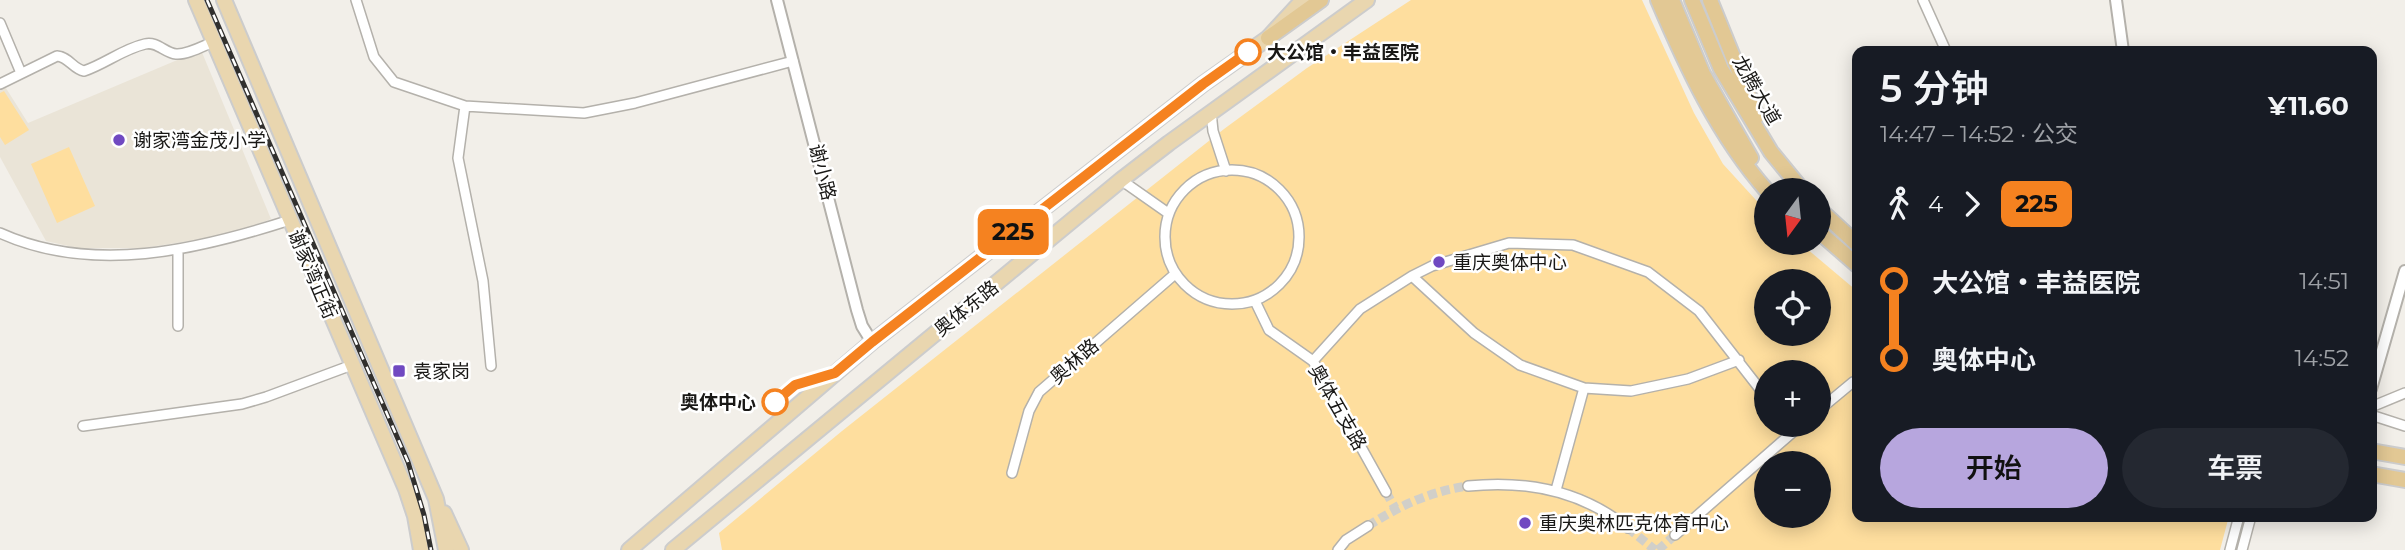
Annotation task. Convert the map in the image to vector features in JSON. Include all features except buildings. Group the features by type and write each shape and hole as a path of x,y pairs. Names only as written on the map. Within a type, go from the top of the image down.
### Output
{"highway":[{"path":"1658,0 1682,57 1723,132 1755,178"},
{"name":"龙腾大道","path":"1672,0 1703,74 1754,165 1766,178"},
{"name":"龙腾大道","path":"1692,0 1721,69 1771,152 1792,178"},
{"path":"1710,0 1771,152"},
{"path":"1268,38 1312,2"},
{"path":"1831,220 1852,239"},
{"path":"1831,242 1852,261"},
{"path":"1831,254 1852,271"},
{"path":"2377,452 2405,457"},
{"path":"2377,475 2405,480"}],"main road":[{"name":"谢家湾正街","path":"195,0 407,489 421,550"},
{"name":"谢家湾正街","path":"224,0 436,499 446,550"},
{"name":"奥体东路","path":"679,549 1121,180 1367,0"},
{"name":"奥体东路","path":"629,550 872,342 1203,84 1268,38"},
{"path":"436,499 461,550"}],"street":[{"path":"356,0 374,57 394,82 465,106 584,113 635,103 793,61"},
{"name":"谢小路","path":"777,0 857,310 862,326 872,342"},
{"path":"1923,0 1943,46"},
{"path":"2116,0 2122,46"},
{"path":"0,23 21,73"},
{"path":"0,84 57,56 65,58 84,71 116,54 146,43 180,54 214,42"},
{"path":"465,106 458,158 483,281 491,366"},
{"path":"1211,112 1213,131 1226,171"},
{"path":"1239,170 1261,176 1279,189 1293,208 1299,229 1298,252 1289,273 1274,290 1255,301 1233,305 1210,301 1191,291 1175,274 1166,255 1164,234 1168,213 1179,194 1195,180 1216,172 1239,170"},
{"path":"1121,180 1168,213"},
{"path":"0,233 34,246 85,255 143,254 232,239 290,220"},
{"path":"1313,361 1360,309 1432,266 1509,243 1573,245 1648,272 1699,311 1754,381"},
{"path":"177,250 178,326"},
{"path":"2377,368 2405,271"},
{"name":"奥林路","path":"1012,473 1029,411 1038,392 1175,274"},
{"path":"1412,276 1474,333 1520,365 1584,388 1631,391 1688,379 1739,360"},
{"name":"奥体五支路","path":"1255,301 1269,330 1313,361 1385,492"},
{"path":"83,426 242,404 352,365"},
{"path":"1831,400 1852,382"},
{"path":"1556,490 1584,388"},
{"path":"2377,405 2405,393"},
{"path":"2377,417 2405,426"},
{"path":"1675,535 1780,437"},
{"path":"1468,486 1498,483 1556,490 1610,513 1628,528"},
{"path":"2230,550 2237,522"},
{"path":"2242,550 2249,522"},
{"path":"1338,550 1346,540 1368,526"}],"shaded area":[{"name":"重庆奥体中心","path":"1411,0 1642,0 1694,113 1723,164 1754,198 1754,256 1815,256 1831,269 1754,269 1754,346 1831,346 1831,269 1852,287 1852,522 2227,522 2220,550 722,550 719,533 842,431 1224,129 1307,68"},
{"name":"谢家湾金茂小学","path":"201,50 271,219 240,231 143,248 77,248 46,241 0,157 0,88 4,85 28,123"},
{"path":"4,91 29,130 5,145 0,137 0,93"},
{"path":"69,147 95,206 57,223 31,164"}],"tunnel":[{"path":"1368,526 1416,500 1468,486"},
{"path":"1386,492 1395,508"},
{"path":"1628,528 1655,550"},
{"path":"1658,550 1675,535"}],"railway":[{"path":"207,0 408,462 431,550"}],"bus line":[{"name":"225","path":"775,402 795,385 835,373 1203,84 1248,52"}],"place":[{"name":"大公馆‧丰益医院","path":"1248,52"},
{"name":"谢家湾金茂小学","path":"119,140"},
{"name":"重庆奥体中心","path":"1439,262"},
{"name":"袁家岗","path":"399,371"},
{"name":"奥体中心","path":"775,402"},
{"name":"重庆奥林匹克体育中心","path":"1525,523"}]}
